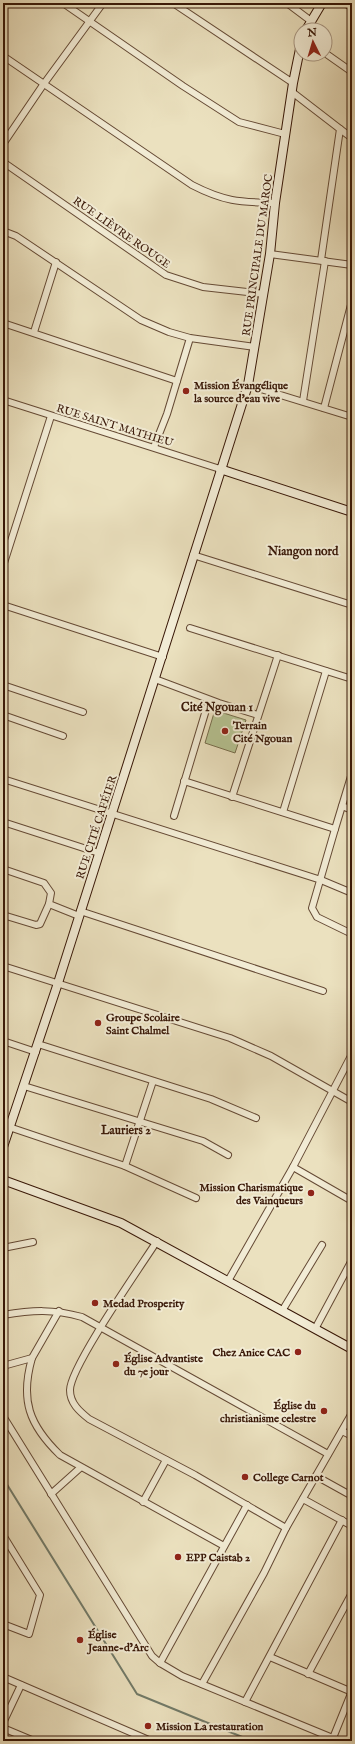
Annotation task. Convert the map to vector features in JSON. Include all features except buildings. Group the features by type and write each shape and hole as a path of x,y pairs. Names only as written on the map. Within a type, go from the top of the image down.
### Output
{"street":[{"path":"63,3 183,86 239,122 285,134"},
{"path":"3,144 43,84 103,3"},
{"path":"173,3 293,88 352,138"},
{"path":"287,3 311,21 322,3"},
{"path":"345,3 352,8"},
{"path":"3,56 180,177 205,192 234,202 275,203"},
{"path":"333,59 352,72"},
{"name":"RUE PRINCIPALE DU MAROC","path":"207,512 248,385 264,294 285,134 298,62"},
{"path":"303,401 340,129"},
{"name":"RUE LIÈVRE ROUGE","path":"3,162 166,275 203,287 264,294"},
{"path":"3,231 16,236 141,320 169,332 190,338 255,347"},
{"path":"270,254 352,265"},
{"path":"34,332 56,262"},
{"path":"324,408 352,302"},
{"path":"3,323 34,332 177,381"},
{"path":"154,447 190,338"},
{"path":"248,385 352,417"},
{"name":"RUE SAINT MATHIEU","path":"3,400 220,469"},
{"path":"3,566 51,416"},
{"path":"220,469 352,512"},
{"name":"RUE CITÉ CAFÉIER","path":"3,1147 37,1048 79,913 163,657 207,512"},
{"path":"193,555 352,605"},
{"path":"3,605 163,657"},
{"path":"190,628 352,679"},
{"path":"232,797 278,656"},
{"path":"283,812 326,671"},
{"path":"155,679 209,700 258,715"},
{"path":"3,685 83,712"},
{"path":"174,816 209,700"},
{"path":"3,715 63,736"},
{"path":"352,773 312,908 313,913 335,927 352,934"},
{"path":"3,779 321,880 352,893"},
{"path":"184,781 335,829"},
{"path":"342,806 352,810"},
{"path":"3,822 99,853"},
{"path":"3,869 44,883 51,893 40,924 36,925 3,915"},
{"path":"48,904 323,991"},
{"path":"3,966 230,1038 271,1056 352,1102"},
{"path":"3,1041 37,1048 153,1081 211,1099 256,1118"},
{"path":"228,1281 293,1167 352,1054"},
{"path":"125,1166 153,1081"},
{"path":"24,1086 139,1123 203,1141 228,1155"},
{"path":"9,1127 125,1166 196,1198"},
{"path":"293,1167 352,1201"},
{"path":"3,1180 106,1216 157,1242 352,1349"},
{"path":"3,1248 33,1242"},
{"path":"157,1242 102,1326 71,1379 70,1390 72,1403 89,1419 166,1460 286,1528"},
{"path":"282,1311 322,1245"},
{"path":"315,1329 352,1260"},
{"path":"3,1315 38,1310 59,1311 82,1317 102,1326 328,1454"},
{"path":"59,1311 32,1358 26,1389 30,1415 46,1442 60,1456 80,1468 224,1546"},
{"path":"3,1366 32,1358"},
{"path":"202,1684 264,1573 286,1528 352,1413"},
{"path":"3,1416 143,1643 160,1663 182,1676 340,1741"},
{"path":"342,1431 352,1436"},
{"path":"143,1502 166,1460"},
{"path":"51,1494 80,1468"},
{"path":"316,1476 352,1496"},
{"path":"303,1499 352,1526"},
{"path":"160,1663 247,1505"},
{"path":"245,1702 342,1520"},
{"path":"3,1535 40,1595 29,1634 3,1624"},
{"path":"308,1674 352,1593"},
{"path":"270,1656 308,1674 352,1691 333,1738"},
{"path":"3,1677 151,1741"},
{"path":"3,1723 21,1685"},
{"path":"3,1728 34,1741"}],"green space":[{"name":"Terrain Cité Ngouan","path":"217,711 246,720 235,753 205,743 214,713"}],"waterway":[{"path":"3,1478 137,1694 252,1741"}],"place":[{"name":"Mission Évangélique la source d'eau vive","path":"186,391"},
{"name":"Terrain Cité Ngouan","path":"225,731"},
{"name":"Groupe Scolaire Saint Chalmel","path":"98,1023"},
{"name":"Mission Charismatique des Vainqueurs","path":"311,1193"},
{"name":"Medad Prosperity","path":"95,1303"},
{"name":"Chez Anice CAC","path":"298,1352"},
{"name":"Église Advantiste du 7e jour","path":"116,1364"},
{"name":"Église du christianisme celestre","path":"324,1411"},
{"name":"College Carnot","path":"245,1477"},
{"name":"EPP Caistab 2","path":"178,1557"},
{"name":"Église Jeanne-d’Arc","path":"80,1640"},
{"name":"Mission La restauration","path":"148,1726"}],"district":[{"name":"Niangon nord","path":"303,551"},
{"name":"Cité Ngouan 1","path":"217,707"},
{"name":"Lauriers 2","path":"126,1130"}]}
